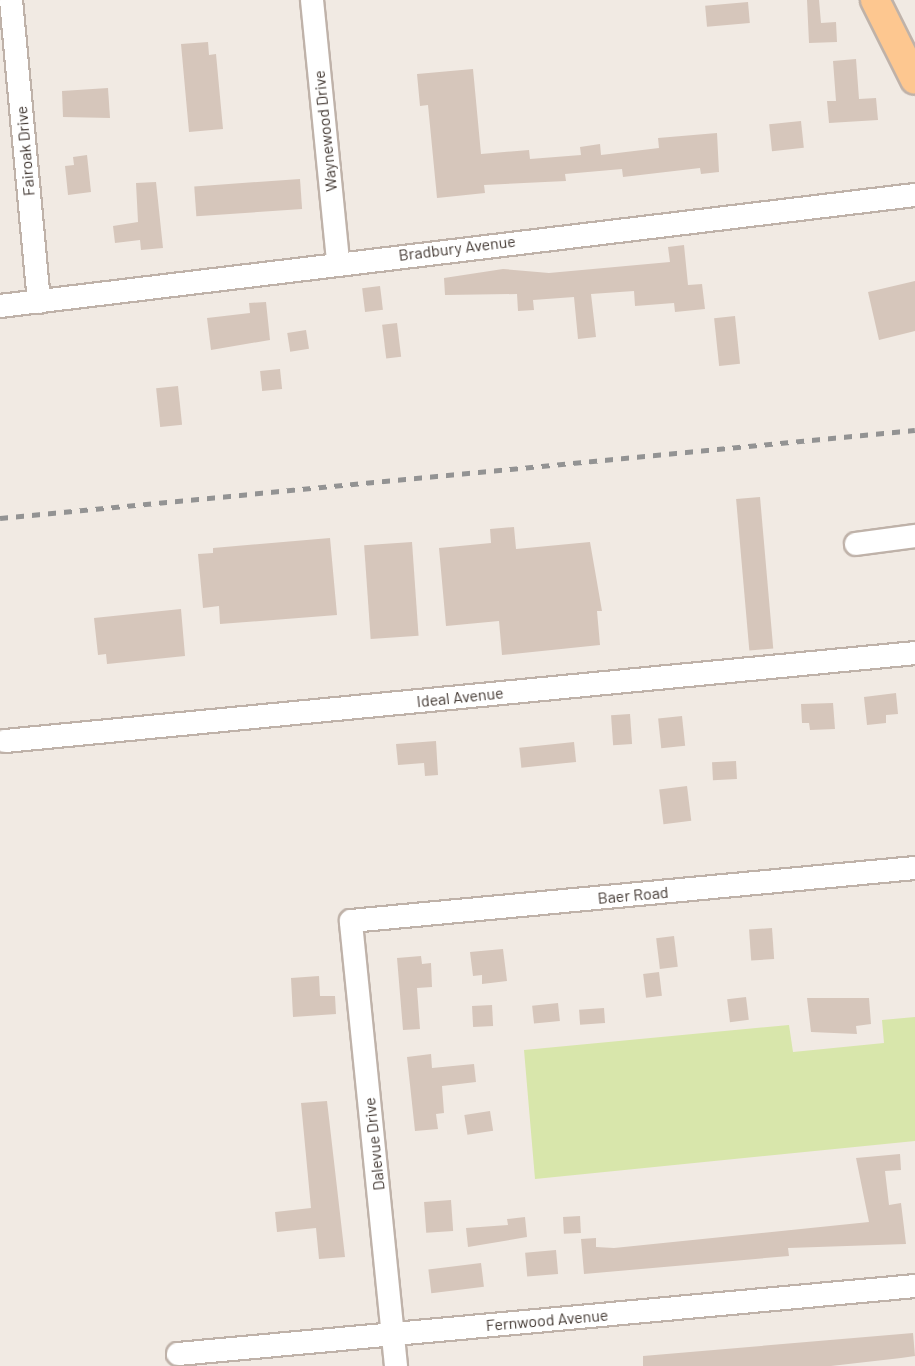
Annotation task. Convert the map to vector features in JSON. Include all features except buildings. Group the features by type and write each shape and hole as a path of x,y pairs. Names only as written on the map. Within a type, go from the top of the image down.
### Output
{"main road":[{"path":"875,0 915,80"}],"street":[{"name":"Fairoak Drive","path":"11,0 39,302"},
{"name":"Waynewood Drive","path":"312,0 338,262"},
{"name":"Bradbury Avenue","path":"0,306 338,262 915,195"},
{"path":"856,544 915,536"},
{"name":"Ideal Avenue","path":"5,741 915,653"},
{"name":"Baer Road","path":"351,921 915,868"},
{"name":"Dalevue Drive","path":"351,921 396,1366"},
{"name":"Fernwood Avenue","path":"178,1354 915,1286"}],"green space":[{"path":"915,1017 915,1141 535,1179 524,1050 789,1025 793,1052 884,1043 882,1020"}],"railway":[{"path":"0,518 915,430"}]}
